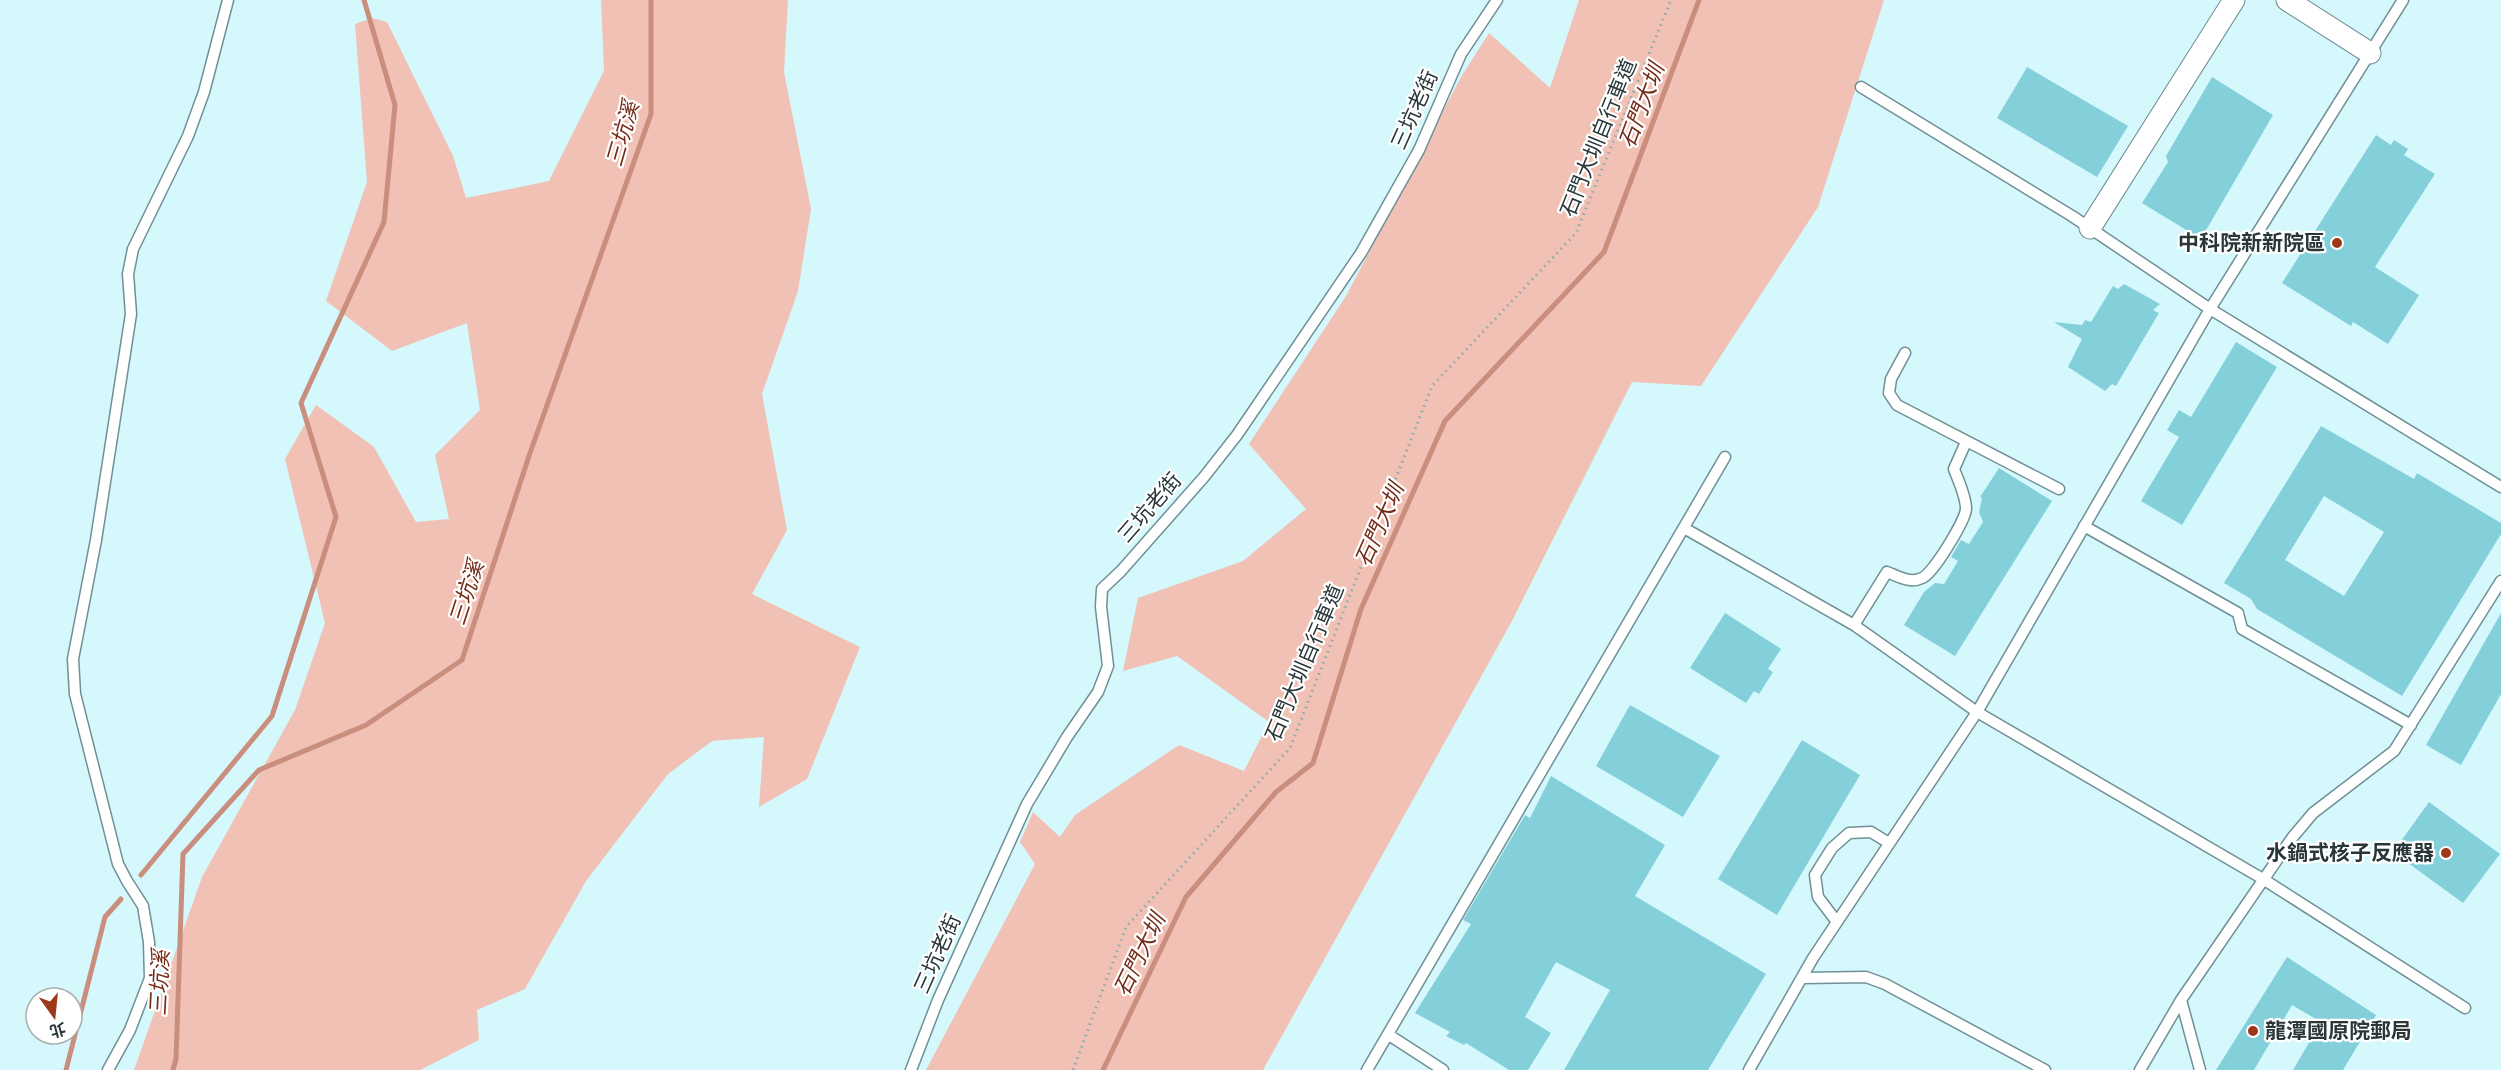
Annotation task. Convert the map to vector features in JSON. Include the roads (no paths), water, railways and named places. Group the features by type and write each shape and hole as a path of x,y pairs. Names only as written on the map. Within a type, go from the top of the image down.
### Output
{"street":[{"path":"2090,228 2234,0"},
{"path":"2287,0 2370,53"}],"lane":[{"path":"108,1070 130,1030 150,978 149,942 143,906 118,864 75,694 73,659 96,540 131,314 128,274 133,249 188,136 204,92 228,0"},
{"name":"三坑老街","path":"912,1070 938,1000 1027,804 1067,737 1098,692 1108,666 1101,607 1102,589 1122,571 1204,477 1237,435 1361,253 1419,150 1461,54 1497,0"},
{"path":"1749,1070 1837,922 1977,712 2210,309 2403,0"},
{"path":"1861,87 2090,228 2210,309 2501,487"},
{"path":"1905,353 1891,380 1889,393 1897,405 2059,489"},
{"path":"1854,625 1887,572 1907,580 1920,579 1930,574 1966,508 1954,469 1966,442"},
{"path":"1366,1070 1389,1035 1725,457"},
{"path":"2084,526 2238,613 2242,629 2411,725"},
{"path":"1684,528 1854,625 1977,712 2263,879 2465,1008"},
{"path":"2140,1070 2181,1000 2263,879 2313,813 2394,751 2501,580"},
{"path":"1837,922 1818,897 1815,875 1832,848 1849,833 1871,832 1889,843"},
{"path":"1803,978 1866,976 2045,1070"},
{"path":"2181,1000 2200,1070"},
{"path":"1389,1035 1443,1070"}],"waterway":[{"path":"141,875 272,716 336,517 301,403 384,222 395,105 364,0"},
{"name":"三坑溪","path":"173,1070 176,1059 183,854 259,770 366,725 462,660 530,453 651,114 651,0"},
{"name":"石門大圳","path":"1103,1070 1186,897 1276,792 1313,763 1361,609 1445,421 1604,252 1699,0"},
{"path":"66,1070 105,917 121,899"}],"place":[{"name":"中科院新新院區","path":"2337,243"},
{"name":"水鍋式核子反應器","path":"2446,853"},
{"name":"龍潭國原院郵局","path":"2253,1031"}]}
